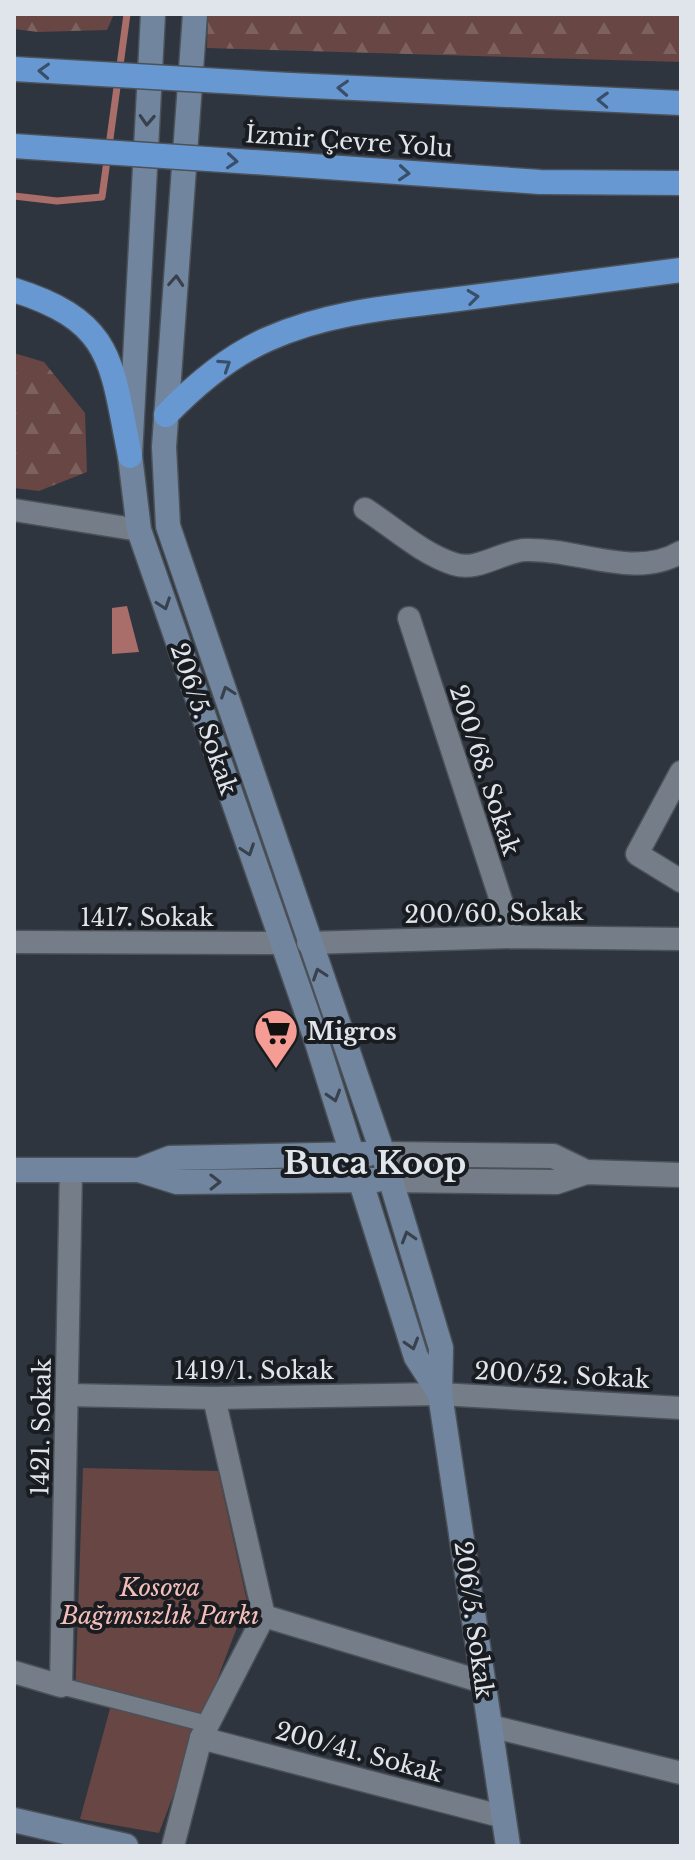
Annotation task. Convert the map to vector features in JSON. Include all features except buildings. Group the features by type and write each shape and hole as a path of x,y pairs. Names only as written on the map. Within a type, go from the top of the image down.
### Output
{"highway":[{"path":"14,69 681,103"},
{"name":"İzmir Çevre Yolu","path":"14,146 540,182 681,183"},
{"path":"166,415 196,383 226,364 266,339 314,322 366,311 681,270"},
{"path":"14,290 69,311 103,345 113,374 130,456"}],"main road":[{"name":"206/5. Sokak","path":"153,14 130,456 139,530 314,1033 416,1357 440,1394"},
{"name":"206/5. Sokak","path":"195,14 166,415 163,480 168,526 252,766 308,943 383,1154 441,1348 440,1394 508,1846"},
{"path":"139,1170 170,1158 383,1154"},
{"path":"14,1170 139,1170 177,1182 391,1180"},
{"path":"14,1820 126,1846"}],"street":[{"path":"365,509 456,566 480,563 523,550 580,553 639,566 666,561 681,552"},
{"path":"14,510 139,530"},
{"name":"200/68. Sokak","path":"409,618 513,937"},
{"path":"681,772 637,854 681,881"},
{"name":"200/60. Sokak","path":"308,943 513,937 681,939"},
{"name":"1417. Sokak","path":"14,942 281,943"},
{"path":"383,1154 553,1156 586,1172"},
{"name":"1421. Sokak","path":"61,1686 71,1170"},
{"path":"391,1180 556,1182 586,1172 681,1175"},
{"name":"1419/1. Sokak","path":"68,1395 214,1398 440,1394"},
{"name":"200/52. Sokak","path":"440,1394 681,1408"},
{"path":"173,1846 204,1731 264,1616 214,1398"},
{"path":"264,1616 483,1682"},
{"path":"14,1672 204,1731"},
{"path":"490,1726 681,1773"},
{"name":"200/41. Sokak","path":"204,1731 504,1817"}],"green space":[{"path":"14,14 114,14 107,30 38,32 14,29"},
{"path":"208,14 681,14 681,62 207,48"},
{"path":"14,353 44,362 85,413 87,472 39,491 14,488"},
{"name":"Kosova Bağımsızlık Parkı","path":"83,1468 218,1471 247,1601 159,1833 80,1819 111,1705 75,1698"}],"shaded area":[{"path":"127,606 139,652 112,654 112,608"}],"waterway":[{"path":"14,196 57,201 102,197 127,14"}],"place":[{"name":"Migros","path":"276,1070"}],"district":[{"name":"Buca Koop","path":"375,1163"}]}
